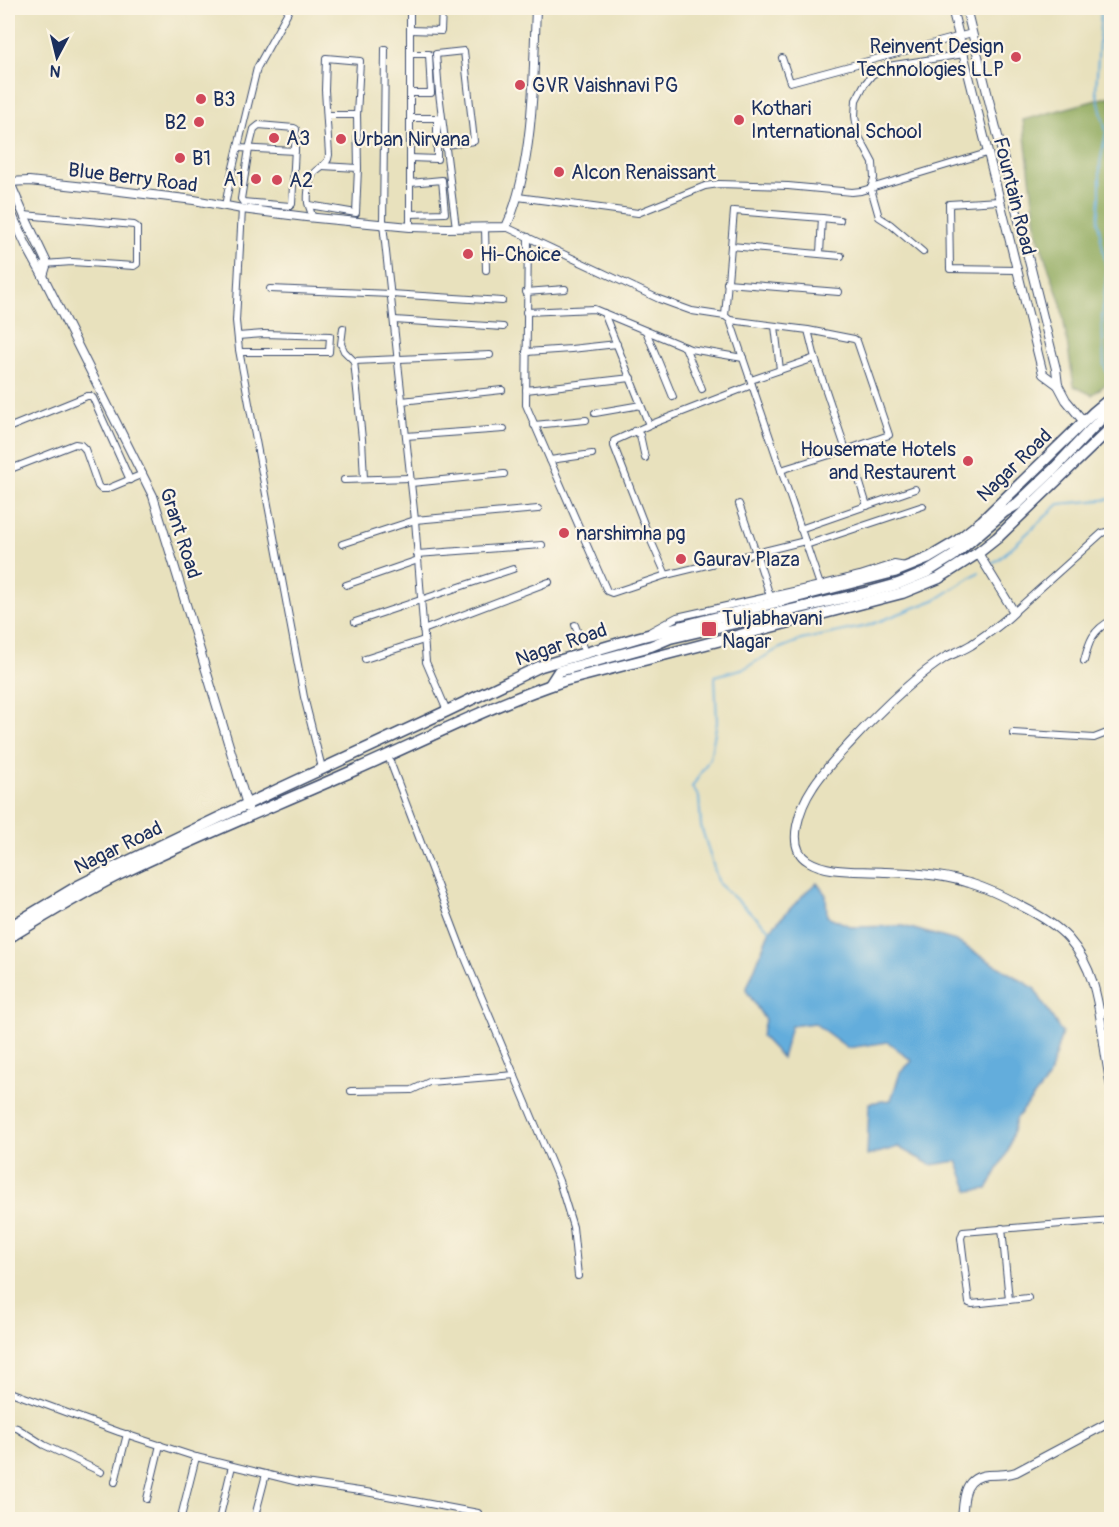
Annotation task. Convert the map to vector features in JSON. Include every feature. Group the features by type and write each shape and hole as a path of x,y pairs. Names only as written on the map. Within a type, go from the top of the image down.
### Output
{"highway":[{"name":"Nagar Road","path":"8,938 83,894 249,809 322,768 533,669 640,637 894,572 928,558 956,542 982,521 1088,425 1112,397"},
{"path":"533,669 546,686 559,671 651,646 670,638 818,605 898,584 927,572 953,556 1004,512 1016,505 1054,469 1088,425 1112,407"},
{"path":"1085,452 1088,425"},
{"name":"Nagar Road","path":"8,928 78,886 249,809 281,803 496,706 546,686 902,594 939,578 997,538 1112,427"}],"street":[{"path":"225,206 257,68 290,8"},
{"path":"410,8 410,227"},
{"path":"410,30 441,31 442,8"},
{"path":"536,8 532,114 518,198 506,227 659,299 692,311 808,330 857,341 889,435 781,470"},
{"name":"Fountain Road","path":"952,8 1043,374 1058,385"},
{"name":"Fountain Road","path":"966,8 1054,361 1058,385 1066,400 1088,425"},
{"path":"782,58 790,82 972,33"},
{"path":"385,49 383,224 415,520 426,662 447,711"},
{"path":"446,145 474,141 464,51 436,54 439,93 456,228"},
{"path":"410,54 429,54 431,93 410,93"},
{"path":"923,252 879,217 871,189 874,178 873,163 858,135 855,116 856,100 872,75 888,66 964,54"},
{"path":"309,206 356,213 360,61 326,58 325,90 329,155 327,163 312,176 308,202 309,217"},
{"path":"327,115 357,115"},
{"path":"410,118 438,118 437,159 410,158"},
{"path":"260,125 295,128 297,131 291,204 288,207 242,201 249,149 254,129 260,125"},
{"path":"238,148 295,151"},
{"path":"518,198 638,213 705,186 719,184 788,186 852,192 871,189 987,153"},
{"path":"322,166 358,168"},
{"path":"8,180 47,262 44,276"},
{"name":"Blue Berry Road","path":"8,180 95,188 194,200 242,209 410,227 506,227"},
{"path":"410,183 442,180 445,213 410,214"},
{"path":"1011,190 998,197 949,204 950,269 1017,270"},
{"name":"Grant Road","path":"8,206 153,496 249,809"},
{"path":"242,209 236,321 240,352 304,697 322,768"},
{"path":"820,585 743,358 727,318 727,283 734,211 840,220"},
{"path":"24,215 137,227 136,264 134,266 72,262 47,262 38,266"},
{"path":"820,253 822,218"},
{"path":"485,228 486,270"},
{"path":"528,237 526,405 607,591 612,593 666,574 806,543 923,506"},
{"path":"731,246 841,256"},
{"path":"727,283 839,292"},
{"path":"270,289 502,301"},
{"path":"526,292 565,289"},
{"path":"526,312 588,308 604,312 690,349 743,358"},
{"path":"604,312 649,425"},
{"path":"394,320 503,327"},
{"path":"775,326 780,370"},
{"path":"343,328 341,344 344,351 354,361 364,479"},
{"path":"808,330 846,450"},
{"path":"646,331 673,397"},
{"path":"238,336 264,334 330,336 329,352 240,352"},
{"path":"526,352 571,350 617,344"},
{"path":"685,347 702,389"},
{"path":"354,361 490,355"},
{"path":"666,574 614,446 616,440 780,370 815,358"},
{"path":"526,390 631,378"},
{"path":"402,400 502,390"},
{"path":"8,428 91,396 130,480"},
{"path":"595,412 641,405"},
{"path":"534,425 586,420"},
{"path":"406,436 504,429"},
{"path":"634,431 640,435 645,458"},
{"path":"8,470 75,444 85,449 101,489 107,489 143,474"},
{"path":"550,460 592,454"},
{"path":"344,480 411,480 504,474"},
{"path":"858,477 867,506"},
{"path":"801,529 915,489"},
{"path":"739,504 770,596"},
{"path":"342,544 415,520 538,509"},
{"path":"1112,530 1102,533 992,631 946,658 907,688 850,743 813,787 798,819 796,834 797,846 801,854 807,861 818,865 840,870 901,873 964,881 1006,898 1051,923 1067,938 1084,960 1092,977 1100,1012 1112,1093"},
{"path":"346,585 418,557 542,545"},
{"path":"978,553 1014,612"},
{"path":"640,637 677,617 820,585 894,564 910,566"},
{"path":"355,622 513,569"},
{"path":"423,630 549,582"},
{"path":"1084,661 1090,641 1096,631 1103,624 1112,620"},
{"path":"575,625 585,653"},
{"path":"364,659 424,640"},
{"path":"1013,733 1094,738 1112,731"},
{"path":"388,756 463,953 559,1180 573,1227 578,1276"},
{"path":"1100,1012 1112,1012"},
{"path":"351,1090 412,1090 429,1082 515,1075"},
{"path":"1028,1298 969,1303 961,1238 963,1232 1112,1220"},
{"path":"1002,1228 1009,1300"},
{"path":"8,1391 196,1457 298,1482 478,1513"},
{"path":"962,1520 966,1490 974,1478 1016,1472 1112,1421"},
{"path":"8,1426 17,1428 44,1445 101,1472"},
{"path":"115,1482 127,1434"},
{"path":"147,1498 160,1445"},
{"path":"182,1513 196,1457"},
{"path":"219,1520 232,1466"},
{"path":"255,1520 266,1474"},
{"path":"8,1516 16,1520"}],"green space":[{"path":"1111,96 1111,380 1092,395 1074,386 1061,304 1037,234 1023,120"}],"water":[{"path":"817,883 826,895 827,916 852,927 903,926 956,941 1034,988 1062,1033 1048,1079 1016,1119 1008,1151 987,1189 969,1191 957,1161 931,1165 898,1147 867,1156 869,1103 891,1100 900,1073 912,1061 888,1042 848,1048 814,1023 791,1026 782,1058 761,1036 765,1020 746,990 770,930"}],"waterway":[{"path":"1101,8 1096,90 1106,132 1100,164 1098,222 1107,272 1102,317 1104,365 1112,385"},
{"path":"989,565 999,559 1059,504 1112,499"},
{"path":"770,930 719,884 701,826 699,797 692,787 710,758 717,722 715,676 745,668 778,649 801,640 867,626 937,599 979,572"}],"place":[{"name":"Reinvent Design Technologies LLP","path":"1016,57"},
{"name":"GVR Vaishnavi PG","path":"520,85"},
{"name":"B3","path":"201,99"},
{"name":"Kothari International School","path":"739,120"},
{"name":"B2","path":"199,122"},
{"name":"A3","path":"274,138"},
{"name":"Urban Nirvana","path":"341,139"},
{"name":"B1","path":"180,158"},
{"name":"Alcon Renaissant","path":"559,172"},
{"name":"A1","path":"256,179"},
{"name":"A2","path":"277,180"},
{"name":"Hi-Choice","path":"468,254"},
{"name":"Housemate Hotels and Restaurent","path":"968,461"},
{"name":"narshimha pg","path":"564,533"},
{"name":"Gaurav Plaza","path":"681,559"},
{"name":"Tuljabhavani Nagar","path":"709,629"}]}
